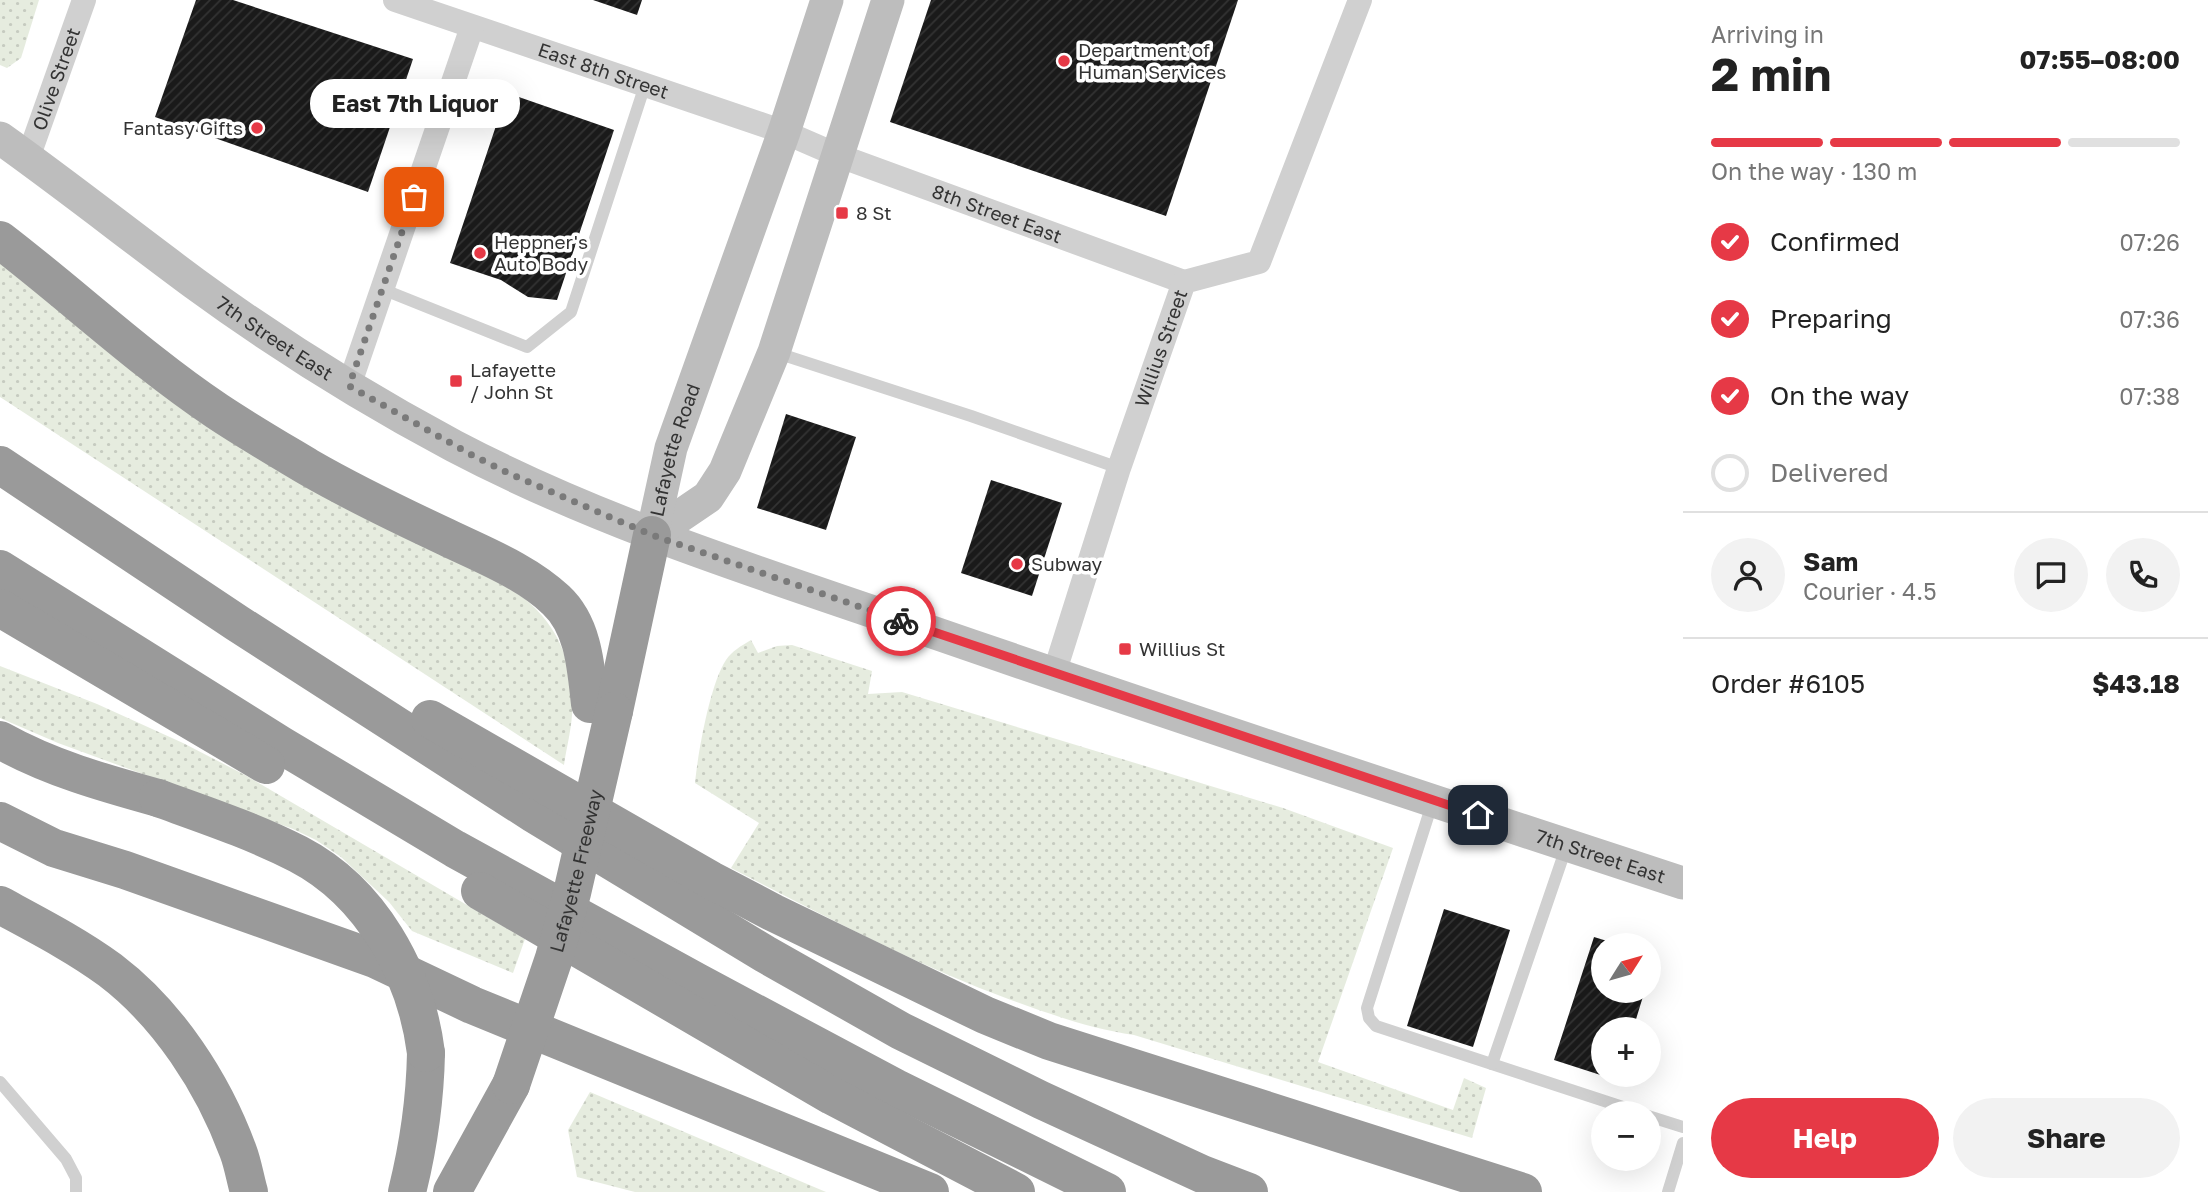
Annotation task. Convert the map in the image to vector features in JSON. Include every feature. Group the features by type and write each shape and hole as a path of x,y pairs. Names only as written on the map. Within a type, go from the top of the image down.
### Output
{"highway":[{"path":"0,240 124,341 217,411 310,468 537,584 559,602 574,625 602,707"},
{"path":"0,465 237,623 534,814 765,954 890,1025 1041,1100 1202,1174 1249,1192"},
{"path":"602,707 652,535"},
{"path":"1,580 114,676 832,1096 1016,1192"},
{"path":"1,580 455,849 884,1082 1107,1192"},
{"path":"237,623 448,728 774,914 985,1015 1049,1041 1524,1192"},
{"path":"0,636 114,676"},
{"name":"Lafayette Freeway","path":"452,1192 511,1085 540,1003 572,893 602,707"},
{"path":"0,740 24,754 86,778 158,798 258,835 300,855 332,877 357,899 381,930 399,961 423,1026 426,1053 425,1102 419,1143 407,1192"},
{"path":"0,821 54,848 137,874 375,959 472,1005 930,1192"},
{"path":"0,905 61,938 110,970 145,1000 187,1054 218,1107 238,1152 249,1192"}],"main road":[{"name":"Lafayette Road","path":"652,535 708,497 720,480 774,352 811,144 827,0"},
{"name":"Lafayette Road","path":"652,535 671,447 811,144 888,0"},
{"name":"7th Street East","path":"0,138 198,285 349,386 453,446 510,474 652,535 1054,674 1683,883"}],"street":[{"name":"Olive Street","path":"28,158 84,0"},
{"name":"Willius Street","path":"1054,674 1119,468 1184,282 1259,262 1360,0"},
{"name":"East 8th Street","path":"405,2 811,144"},
{"path":"349,386 472,27"},
{"name":"8th Street East","path":"811,144 1184,282"}],"lane":[{"path":"382,289 527,346 554,326 571,312 645,85"},
{"path":"774,352 971,416 1119,468"},
{"path":"1433,800 1367,1008 1369,1018 1376,1026 1605,1101"},
{"path":"1492,1064 1567,844"},
{"path":"0,1082 66,1159 76,1178 76,1192"},
{"path":"1661,1119 1683,1127"},
{"path":"1667,1192 1683,1143"}],"shaded area":[{"path":"0,0 39,0 21,58 7,68 0,65"},
{"path":"0,255 525,599 554,632 565,657 571,684 572,716 564,765 0,397"},
{"path":"751,640 758,653 777,646 792,645 872,671 868,694 902,692 1283,808 1393,848 1318,1062 1453,1110 1464,1078 1486,1088 1472,1138 1134,1035 1072,1021 1011,1000 904,955 731,868 759,823 695,783 706,719 720,671 731,654"},
{"path":"0,666 97,704 245,775 525,939 513,973 412,931 389,902 341,857 316,840 293,829 58,743 0,718"},
{"path":"590,1092 826,1192 635,1192 577,1177 568,1130"}],"building":[{"path":"196,0 233,0 413,59 368,192 155,117"},
{"path":"593,0 642,0 637,15"},
{"name":"Department of Human Services","path":"931,0 1238,0 1166,216 890,122"},
{"path":"507,93 614,130 557,300 528,297 501,280 450,263"},
{"path":"786,414 856,437 826,530 757,508"},
{"path":"991,480 1062,503 1032,596 961,573"},
{"path":"1444,909 1510,930 1473,1047 1407,1026"},
{"path":"1591,946 1591,1003 1641,1003 1637,1017 1591,1017 1591,1072 1554,1060"}],"way so far":[{"path":"414,197 349,386 453,446 510,474 652,535 901,621"}],"place":[{"name":"Department of Human Services","path":"1064,61"},
{"name":"Fantasy Gifts","path":"257,128"},
{"name":"East 7th Liquor","path":"414,197"},
{"name":"8 St","path":"842,213"},
{"name":"Heppner's Auto Body","path":"480,253"},
{"name":"Lafayette / John St","path":"456,381"},
{"name":"Subway","path":"1017,564"},
{"name":"Willius St","path":"1125,649"}],"route":[{"path":"901,621 1478,815"}]}
